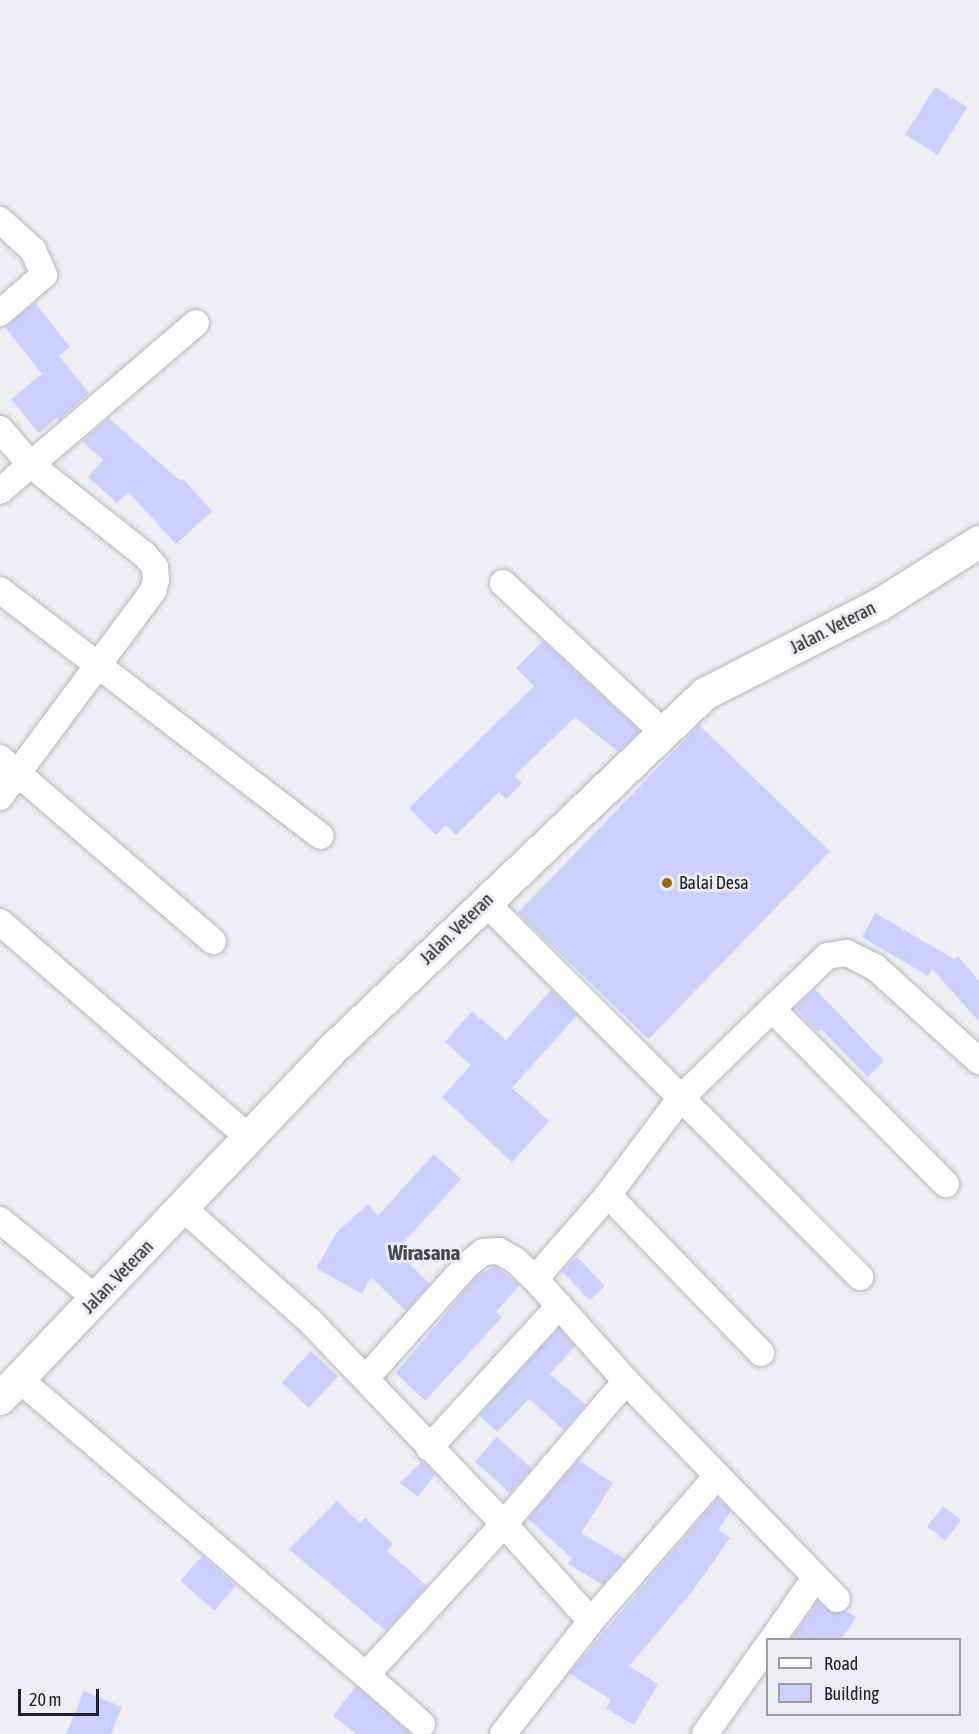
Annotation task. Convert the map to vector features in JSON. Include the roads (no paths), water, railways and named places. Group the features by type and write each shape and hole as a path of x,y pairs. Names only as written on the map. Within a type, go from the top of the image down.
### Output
{"street":[{"path":"0,220 33,250 44,275 0,313"},
{"path":"0,491 196,323"},
{"path":"0,429 31,465 155,567 153,591 96,667 9,766 0,797"},
{"name":"Jalan. Veteran","path":"10,1389 329,1053 484,901 705,694 739,674 881,604 979,542"},
{"path":"503,583 663,732"},
{"path":"0,590 96,667 321,836"},
{"path":"9,766 213,940"},
{"path":"484,901 860,1277"},
{"path":"0,922 249,1138"},
{"path":"535,1279 608,1194 681,1099 827,956 847,953 875,967 979,1061"},
{"path":"772,1010 946,1184"},
{"path":"608,1194 761,1353"},
{"path":"183,1208 310,1321 504,1524 591,1621"},
{"path":"0,1220 97,1299"},
{"path":"366,1378 465,1266 483,1252 499,1251 516,1261 535,1279 626,1381 837,1599"},
{"path":"429,1448 559,1306"},
{"path":"366,1675 504,1524 626,1381"},
{"path":"10,1389 366,1675 422,1724"},
{"path":"503,1734 591,1621 717,1476"},
{"path":"773,1638 815,1578"},
{"path":"705,1734 766,1648"}],"place":[{"name":"Balai Desa","path":"667,883"}],"district":[{"name":"Wirasana","path":"424,1252"}]}
